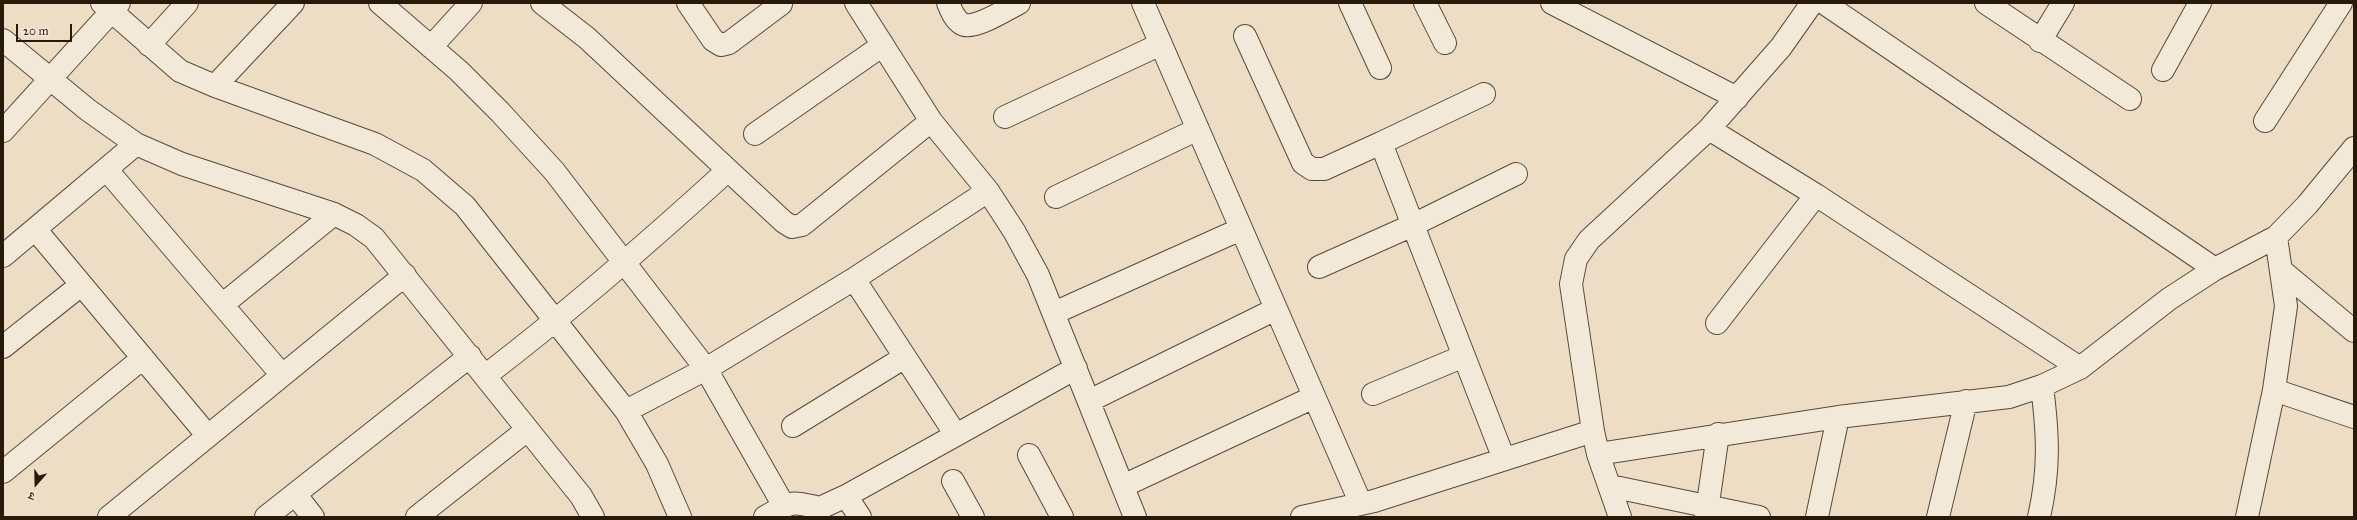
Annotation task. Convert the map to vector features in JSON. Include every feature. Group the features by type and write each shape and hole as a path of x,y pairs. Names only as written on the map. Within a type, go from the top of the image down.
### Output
{"street":[{"path":"149,45 187,3"},
{"path":"215,86 293,3"},
{"path":"380,3 459,71 554,171 706,369 784,506"},
{"path":"430,47 471,3"},
{"path":"542,3 587,38 784,222 792,227 802,225 931,121"},
{"path":"688,3 713,40 721,44 729,43 781,3"},
{"path":"856,3 931,121 988,191 1014,231 1038,275 1135,517"},
{"path":"948,3 955,18 963,24 973,26 1019,3"},
{"path":"1142,3 1361,504"},
{"path":"1350,3 1380,68"},
{"path":"1425,3 1445,43"},
{"path":"1552,3 1737,98"},
{"path":"1620,517 1598,454 1593,431 1571,284 1576,259 1589,240 1709,129 1781,47 1812,3"},
{"path":"1824,3 2215,269"},
{"path":"1986,3 2040,41 2130,99"},
{"path":"2040,41 2063,3"},
{"path":"2163,70 2200,3"},
{"path":"2265,121 2341,3"},
{"path":"3,131 50,79 111,6 149,45 180,70 215,86 375,144 423,170 465,206 626,411 657,464 680,517"},
{"path":"1245,36 1303,163 1312,169 1324,169 1484,94"},
{"path":"3,40 50,79 136,144 182,164 334,214 356,225 374,238 470,356 580,496 593,517"},
{"path":"1005,117 1161,44"},
{"path":"755,134 883,45"},
{"path":"1056,196 1198,129"},
{"path":"1709,129 1816,195 2080,368"},
{"path":"1381,143 1504,459"},
{"path":"3,256 136,144"},
{"path":"1598,454 1718,434 1838,417 2008,397 2042,386 2080,368 2169,299 2215,269 2276,236 2307,205 2354,148"},
{"path":"106,169 282,375"},
{"path":"485,376 556,322 624,264 728,170"},
{"path":"1319,267 1413,226 1516,174"},
{"path":"626,411 706,369 854,279 988,191"},
{"path":"1717,323 1816,195"},
{"path":"222,305 334,214"},
{"path":"35,229 208,436"},
{"path":"1054,313 1241,229"},
{"path":"2247,517 2274,390 2286,306 2276,236"},
{"path":"2282,272 2354,331"},
{"path":"109,517 405,275"},
{"path":"854,279 956,435"},
{"path":"3,347 81,285"},
{"path":"1089,401 1276,309"},
{"path":"266,517 470,356"},
{"path":"1373,394 1464,356"},
{"path":"793,426 905,357"},
{"path":"3,472 143,358"},
{"path":"765,517 793,502 802,502 820,508 846,496 1076,368"},
{"path":"2039,517 2048,464 2048,431 2042,386"},
{"path":"2274,390 2354,417"},
{"path":"1123,486 1314,397"},
{"path":"1938,517 1966,401"},
{"path":"1817,517 1838,417"},
{"path":"417,517 527,430"},
{"path":"1309,516 1361,504 1593,431"},
{"path":"1707,512 1718,434"},
{"path":"1030,455 1062,517"},
{"path":"952,481 972,517"},
{"path":"1610,486 1707,512 1759,517"},
{"path":"295,494 313,517"},
{"path":"846,496 860,517"}]}
